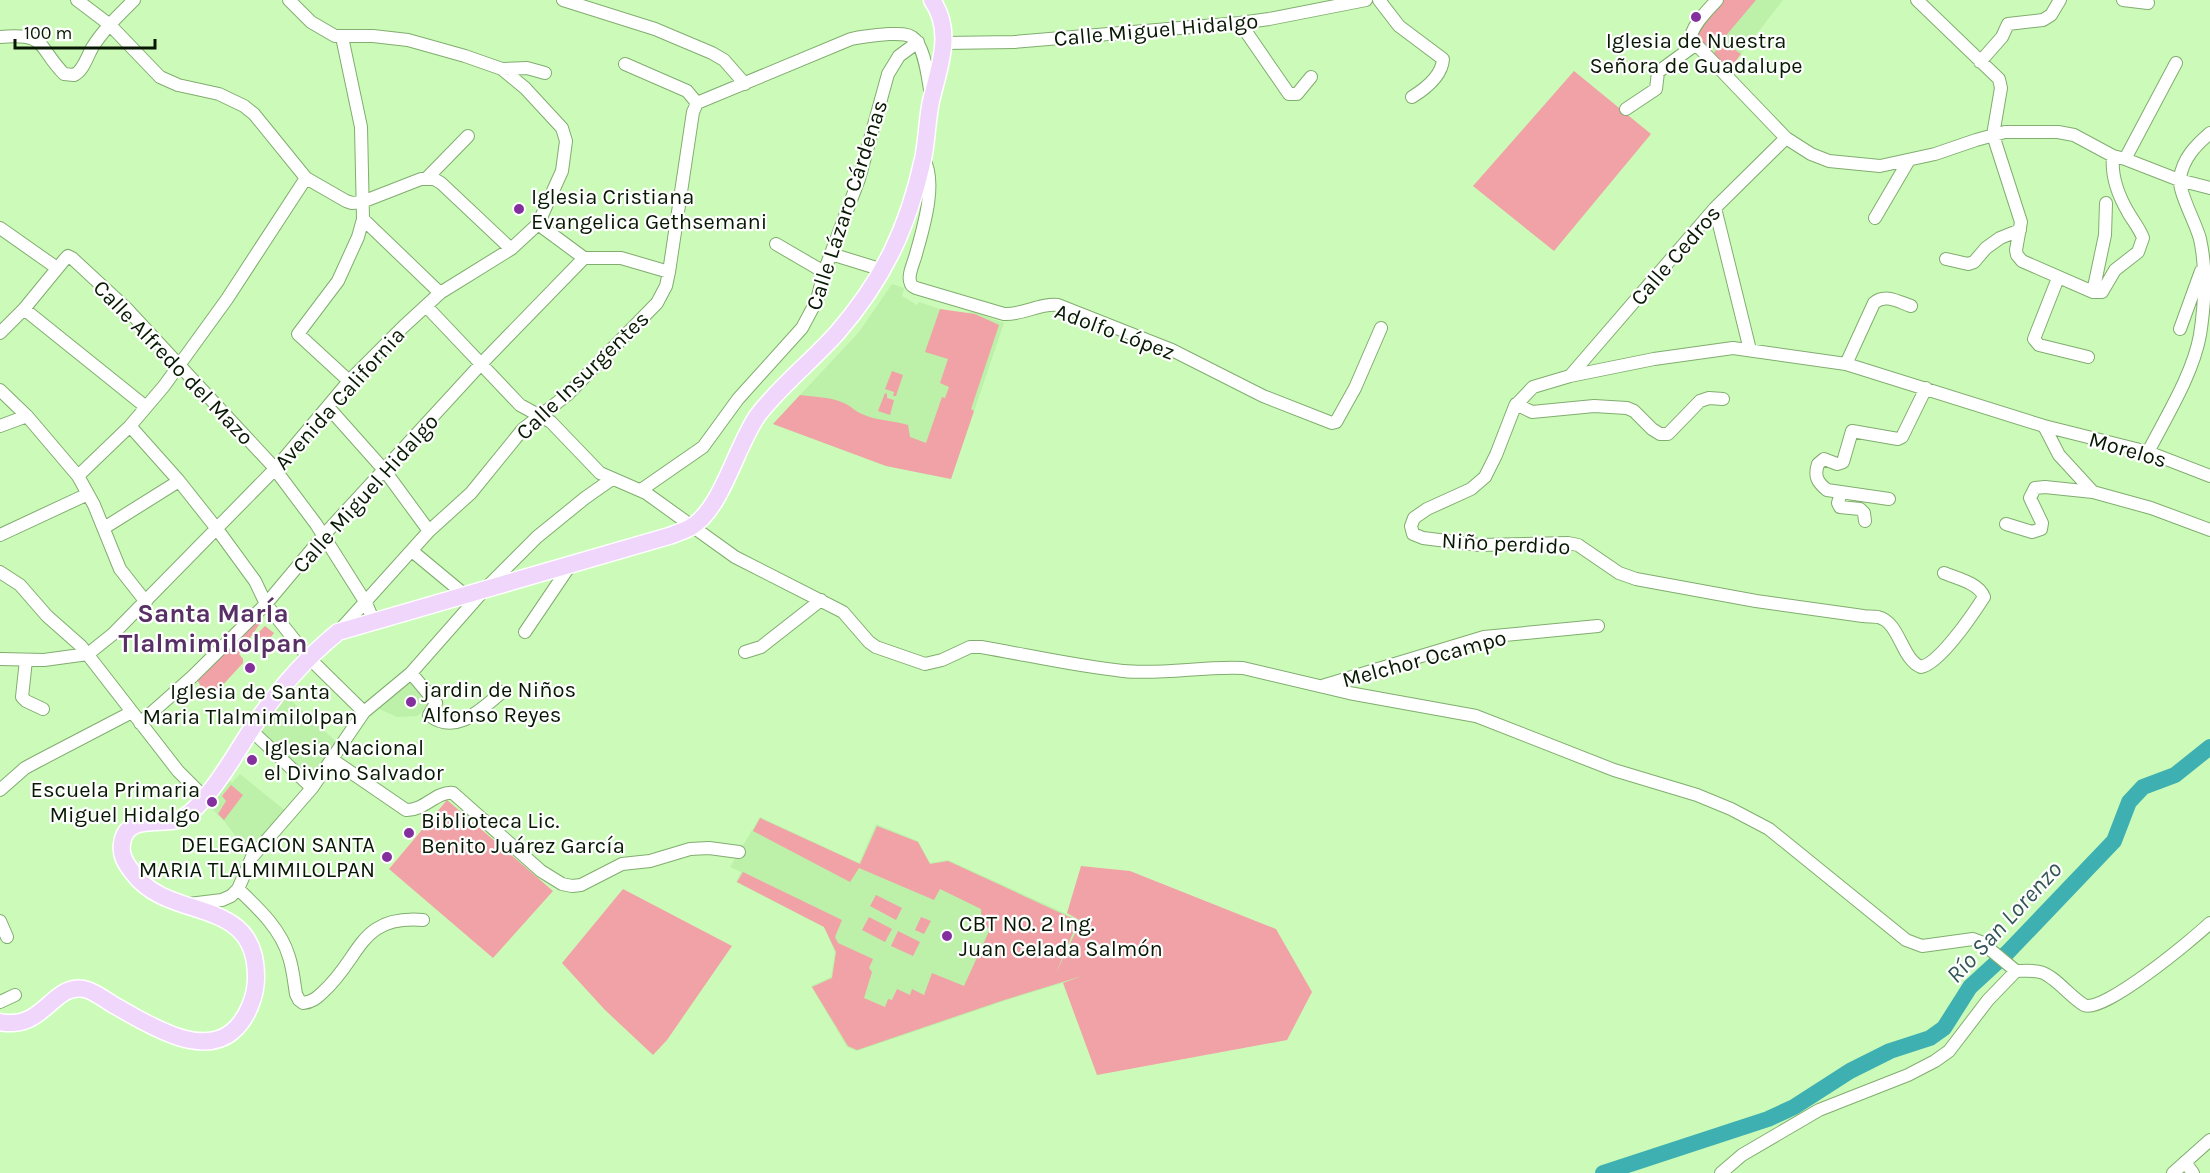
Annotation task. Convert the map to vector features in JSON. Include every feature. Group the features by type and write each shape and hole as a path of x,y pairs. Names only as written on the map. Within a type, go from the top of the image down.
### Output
{"main road":[{"path":"338,632 669,536 692,527 704,517 712,506 759,414 854,312 883,270 905,225 923,158 932,100 944,54 940,15 932,0"},
{"name":"Calle Insurgentes","path":"0,1022 24,1023 60,996 78,989 93,993 148,1023 188,1040 212,1040 233,1031 245,1014 254,994 256,966 249,942 242,930 231,922 159,895 135,876 122,854 123,838 127,831 139,823 180,819 196,808 275,697 308,657 338,632"}],"street":[{"path":"77,0 110,24 160,77 177,85 219,94 244,106 254,114 306,178 346,201 362,202 427,178 468,136"},
{"path":"0,37 19,35 34,38 45,47 63,74 74,75 80,72 95,44 110,24 134,0"},
{"name":"Avenida California","path":"88,654 113,634 217,529 275,469 349,381 426,306 440,293 510,249 538,224 562,171 565,134 552,116 525,88 502,69 408,40 373,36 335,36 311,21 289,0"},
{"path":"563,0 646,26 712,52 724,60 745,84"},
{"name":"Calle Miguel Hidalgo","path":"944,43 1014,42 1240,23 1366,0"},
{"path":"1379,0 1399,26 1443,59 1442,67 1431,83 1412,97"},
{"path":"1717,0 1694,28 1690,35 1693,42 1786,138 1811,154 1829,160 1880,166 1935,154 2005,132 2058,132 2074,135 2119,157 2180,180 2210,188"},
{"path":"1917,0 1980,63 1995,73 2000,84 1993,135 2021,222 2017,255 2022,261 2058,278 2098,292"},
{"path":"1980,63 2002,37 2008,24 2043,20 2051,15 2060,0"},
{"path":"2123,0 2148,3"},
{"path":"1240,23 1289,94 1297,94 1311,77"},
{"path":"625,64 687,91 697,103 851,39 908,35 918,42 923,54 932,100"},
{"path":"342,37 361,127 363,219 358,237 338,281 298,334 349,381"},
{"name":"Calle Lázaro Cárdenas","path":"641,490 703,447 738,399 802,328 817,300 824,272 862,170 888,74 899,56 918,42"},
{"path":"1626,109 1656,89 1658,72 1693,42"},
{"path":"2098,292 2115,270 2138,252 2143,238 2117,188 2112,166 2176,63"},
{"path":"502,69 527,68 545,73"},
{"name":"Calle Insurgentes","path":"338,632 429,531 471,493 523,429 567,395 647,314 662,294 669,272 693,112 697,103"},
{"path":"2148,452 2193,359 2199,337 2205,298 2204,264 2199,236 2180,180 2186,159 2210,133"},
{"name":"Calle Cedros","path":"1570,376 1714,208 1786,138"},
{"name":"Adolfo López","path":"923,158 928,169 929,193 921,238 909,281 916,288 1004,314 1058,305 1172,350 1263,396 1332,423 1336,422 1351,396 1381,328"},
{"path":"1875,218 1909,160"},
{"path":"78,476 130,426 146,407 227,299 306,178"},
{"path":"427,178 441,183 510,249"},
{"path":"2098,292 2105,235 2106,203"},
{"path":"1714,208 1750,350"},
{"path":"363,219 440,293"},
{"path":"538,224 584,258 621,258 669,272"},
{"path":"0,228 57,268 24,309 0,333"},
{"path":"1946,259 1968,264 1974,262 1986,248 2000,238 2020,230"},
{"path":"776,244 824,272"},
{"path":"831,254 883,270"},
{"name":"Calle Alfredo del Mazo","path":"57,268 68,256 110,292 275,469 323,536 366,603 374,622"},
{"name":"Calle Miguel Hidalgo","path":"140,723 192,677 266,604 323,536 481,364 584,258"},
{"path":"2180,329 2204,264"},
{"path":"2058,278 2034,339 2038,345 2088,357"},
{"path":"1846,364 1874,303 1878,299 1887,298 1911,306"},
{"path":"426,306 520,405 551,422 593,466 612,479 641,490 741,561 843,612 876,647 925,664 942,660 960,651 981,647 1123,671 1243,668 1321,686 1476,716 1614,770 1697,795 1731,809 1770,830 1906,940 1922,946 1973,939 1981,942 2013,968 2043,972 2085,1005 2095,1006 2123,990 2177,952 2210,923"},
{"path":"24,309 146,407"},
{"name":"Morelos","path":"1533,387 1570,376 1654,359 1734,348 1750,350 1846,364 2044,426 2148,452 2210,476"},
{"name":"Niño perdido","path":"1533,387 1516,404 1485,477 1475,486 1427,509 1414,518 1411,526 1413,534 1424,538 1479,545 1568,543 1578,545 1619,573 1636,579 1756,601 1878,617 1892,629 1912,660 1921,668 1930,664 1955,637 1984,597 1982,590 1976,586 1944,573"},
{"path":"1889,499 1827,490 1819,484 1816,477 1819,461 1824,459 1837,464 1843,462 1852,431 1898,440 1902,437 1926,388"},
{"path":"0,390 27,416 78,476 104,528 120,569 146,602"},
{"path":"1516,404 1532,412 1594,406 1627,408 1634,411 1652,429 1660,434 1668,434 1700,401 1709,398 1723,399"},
{"path":"328,407 385,471 429,531"},
{"path":"0,426 27,416"},
{"path":"130,426 179,481 217,529 255,580 266,604 308,657 364,712"},
{"path":"2044,426 2059,454 2093,492"},
{"path":"185,905 222,900 231,896 238,889 252,857 312,788 364,712 411,673 484,590 537,537 612,479"},
{"path":"104,528 179,481"},
{"path":"2006,524 2032,532 2041,529 2042,523 2030,498 2035,488 2045,487 2093,492 2151,508 2210,530"},
{"path":"1841,492 1838,503 1840,507 1860,510 1864,513 1865,521"},
{"path":"0,535 88,495"},
{"path":"412,551 465,595"},
{"path":"525,632 571,564"},
{"path":"0,572 28,593 47,616 88,654 178,771 205,798"},
{"path":"745,652 761,647 820,600"},
{"name":"Melchor Ocampo","path":"1321,686 1484,637 1598,626"},
{"path":"0,659 26,660 88,654"},
{"path":"26,660 22,697 43,710"},
{"path":"411,673 436,703 429,715 446,724 472,715 502,692"},
{"path":"0,790 25,768 132,712"},
{"path":"251,730 312,788"},
{"path":"333,760 406,810 418,808 442,794 453,793 541,871 562,884 581,885 622,864 661,858 690,849 710,848 739,852"},
{"path":"238,889 265,915 284,944 289,955 296,994 303,1003 315,999 333,983 361,941 369,933 397,920 423,920"},
{"path":"0,921 6,937"},
{"path":"1721,1173 1742,1155 1819,1110 1908,1075 1935,1061 1949,1051 2013,968"},
{"path":"0,1002 15,995"},
{"path":"2173,1173 2210,1140"},
{"path":"2185,1162 2193,1173"}],"shaded area":[{"path":"1722,0 1783,0 1728,71 1696,41"},
{"path":"1722,0 1756,0 1724,38 1718,32 1706,50 1696,41 1698,31"},
{"path":"1722,41 1741,54 1728,71 1712,56"},
{"path":"1574,71 1651,134 1554,251 1473,186"},
{"path":"892,284 904,288 902,296 917,305 919,302 964,317 966,313 973,312 1004,323 951,479 886,466 773,424 859,332"},
{"path":"940,309 975,314 999,325 951,479 886,466 773,424 800,395 835,400 867,416 908,425 910,437 926,443 942,397 945,398 949,387 940,383 948,359 925,352"},
{"path":"892,371 903,375 896,396 893,396 894,392 885,389"},
{"path":"885,393 887,398 894,400 890,415 878,411"},
{"path":"257,620 261,622 239,654 243,663 208,701 196,677"},
{"path":"265,626 274,633 266,643 256,635"},
{"name":"jardin de Niños Alfonso Reyes","path":"413,679 433,703 417,716 397,717 377,708"},
{"path":"285,695 341,746 313,785 257,730"},
{"name":"Escuela Primaria Miguel Hidalgo","path":"240,774 287,812 250,856 225,822 206,803 224,776 232,783"},
{"path":"231,785 243,795 224,820 218,814 226,801 222,796"},
{"path":"447,800 553,891 493,958 389,869"},
{"path":"760,817 859,863 876,824 918,841 930,863 948,860 1113,935 1117,942 1095,973 857,1051 847,1047 811,986 831,977 835,952 824,927 736,882 741,872 730,867"},
{"path":"760,818 860,864 877,826 918,842 930,864 948,861 1078,921 1056,973 1081,921 1067,913 1081,866 1130,871 1276,929 1312,992 1287,1040 1097,1075 1063,983 1082,976 857,1050 848,1046 812,987 832,978 836,952 824,927 737,882 743,872 842,920 835,937 838,943 873,959 869,968 872,972 864,998 885,1007 888,999 892,1000 897,989 910,995 912,989 924,995 932,973 964,986 990,929 982,924 981,909 940,889 934,900 859,868 850,882 753,831"},
{"path":"623,889 732,946 667,1040 653,1055 605,1010 562,963"},
{"path":"876,895 902,908 896,920 870,906"},
{"path":"869,917 892,929 885,942 862,930"},
{"path":"921,917 931,921 924,934 915,930"},
{"path":"898,931 920,942 913,956 891,946"}],"waterway":[{"name":"Río San Lorenzo","path":"1603,1173 1768,1119 1794,1107 1850,1071 1890,1051 1930,1038 1944,1028 1970,987 2007,953 2114,841 2129,802 2143,787 2175,775 2210,747"}],"place":[{"name":"Iglesia de Nuestra Señora de Guadalupe","path":"1696,17"},
{"name":"Iglesia Cristiana Evangelica Gethsemani","path":"519,209"},
{"name":"Iglesia de Santa Maria Tlalmimilolpan","path":"250,668"},
{"name":"jardin de Niños Alfonso Reyes","path":"411,702"},
{"name":"Iglesia Nacional el Divino Salvador","path":"252,760"},
{"name":"Escuela Primaria Miguel Hidalgo","path":"212,802"},
{"name":"Biblioteca Lic. Benito Juárez García","path":"409,833"},
{"name":"DELEGACION SANTA MARIA TLALMIMILOLPAN","path":"387,857"},
{"name":"CBT NO. 2 Ing. Juan Celada Salmón","path":"947,936"}],"district":[{"name":"Santa MarÍa Tlalmimilolpan","path":"213,628"}]}
